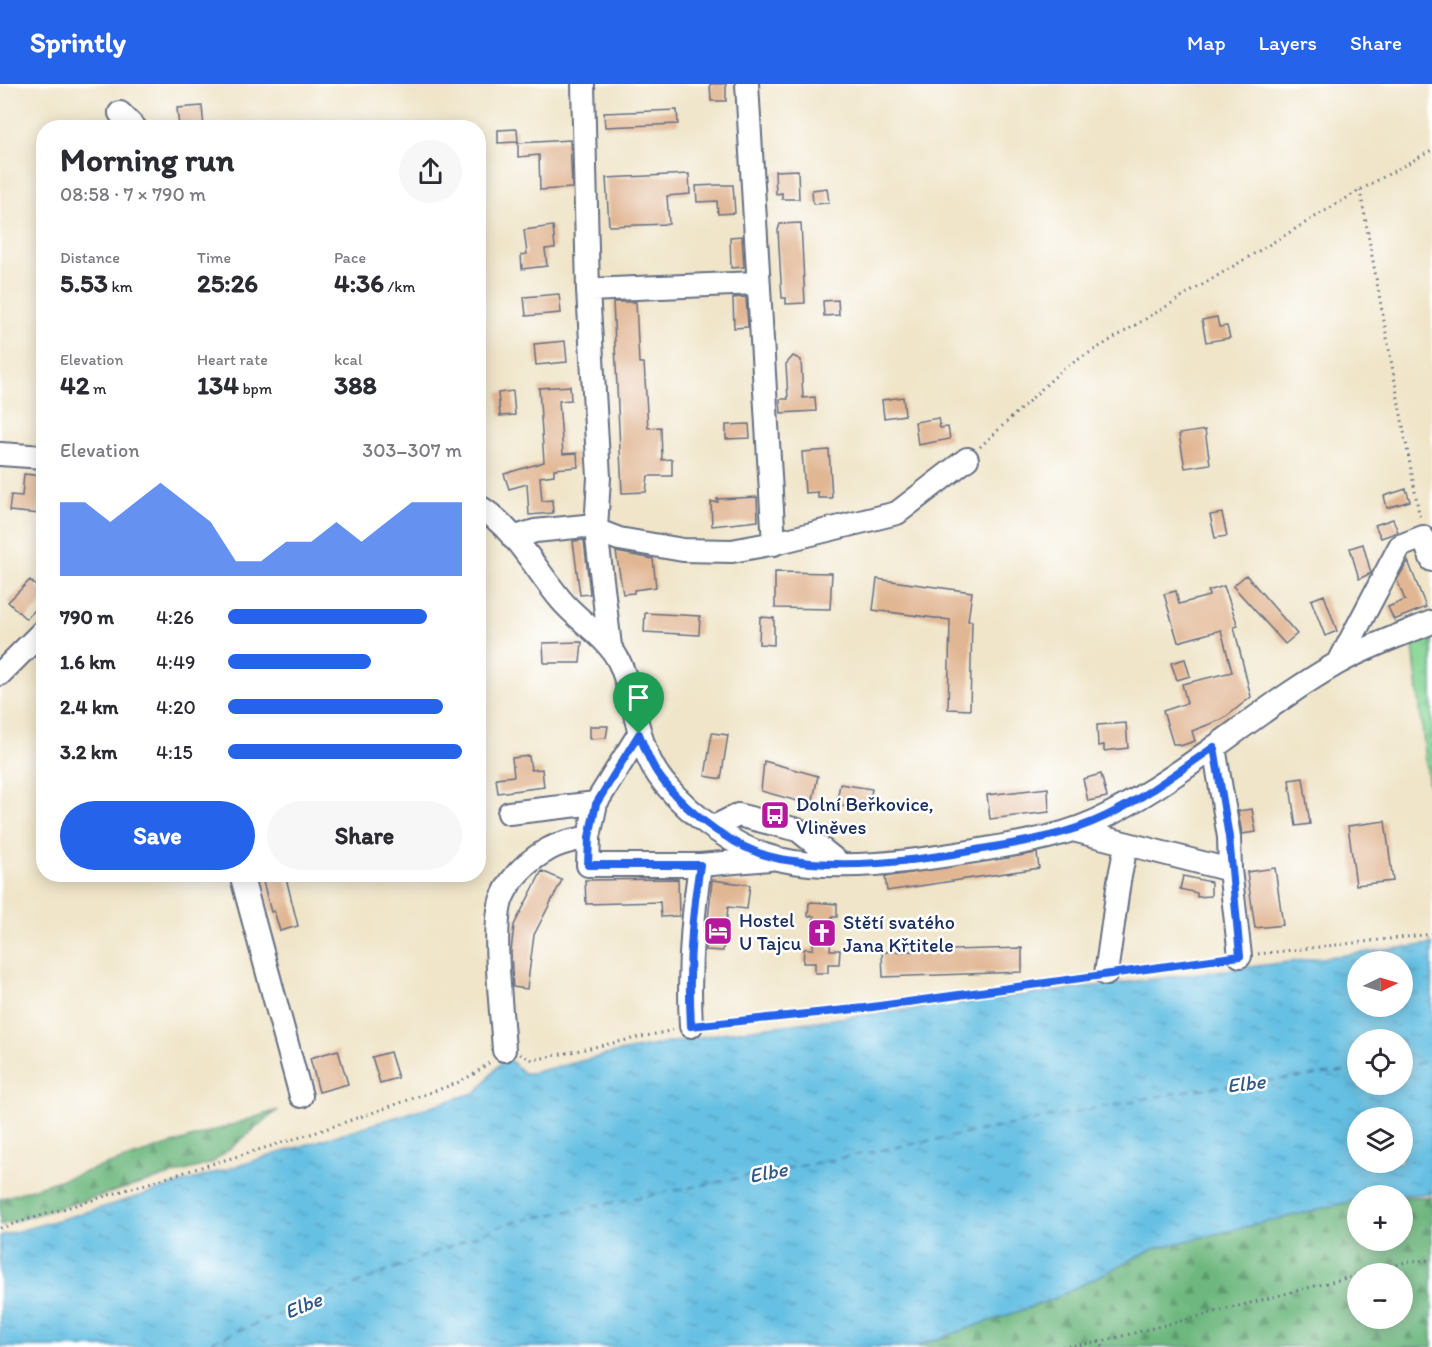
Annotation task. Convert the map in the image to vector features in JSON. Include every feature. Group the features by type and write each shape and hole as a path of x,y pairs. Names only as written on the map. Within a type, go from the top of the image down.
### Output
{"street":[{"path":"583,84 588,290 599,477 596,530 610,646"},
{"path":"747,84 774,544"},
{"path":"588,290 757,283"},
{"path":"0,454 36,456"},
{"path":"513,538 535,531 585,526 619,539 683,550 732,551 774,544 897,513 968,459"},
{"path":"486,510 496,516 562,602 610,646 621,664 639,734 651,763 664,783 714,827 747,847 778,859"},
{"path":"1339,662 1400,546 1423,537 1432,560"},
{"path":"639,734 596,804 589,837 588,865 700,865 778,859 890,864 1043,839 1106,816 1135,800 1339,662 1432,622"},
{"path":"0,674 36,638"},
{"path":"1214,747 1229,837 1230,870 1240,956"},
{"path":"509,813 596,804"},
{"path":"714,827 738,815 798,830 839,863"},
{"path":"1072,830 1126,846 1230,870"},
{"path":"504,1050 498,925 502,900 512,880 529,862 551,848 589,837"},
{"path":"1106,974 1126,846"},
{"path":"691,1026 689,993 692,913 700,865"},
{"path":"244,882 301,1096"}],"path":[{"path":"968,459 1064,368 1360,190 1432,150"},
{"path":"1360,190 1423,537"},
{"path":"0,1228 314,1133 457,1083 474,1074 497,1052 504,1050 511,1050 533,1060 691,1026 865,1008 1240,956 1432,934"},
{"path":"1403,1263 1432,1260"},
{"path":"1062,1347 1099,1342 1347,1278"},
{"path":"1099,1342 1103,1347"}],"green space":[{"path":"1432,638 1432,814 1413,646"},
{"path":"278,1110 212,1163 0,1225 0,1199"},
{"path":"1413,1197 1432,1197 1432,1347 914,1347 1051,1300 1153,1249 1347,1202 1347,1251 1413,1251"}],"water":[{"name":"Elbe","path":"1432,944 1432,1194 1413,1195 1413,1185 1347,1185 1347,1202 1153,1249 1051,1300 914,1347 0,1347 0,1236 101,1208 477,1092 502,1061 511,1061 523,1073 531,1073 619,1052 722,1033 1347,955 1347,1017 1413,1017 1413,951 1376,951"}],"building":[{"path":"710,84 726,84 726,101 711,101"},
{"path":"202,106 203,120 178,120 177,108"},
{"path":"677,110 678,124 605,127 604,113"},
{"path":"517,129 518,142 498,143 498,130"},
{"path":"570,140 572,188 540,190 539,155 518,157 518,143"},
{"path":"798,170 799,199 782,199 782,193 776,194 775,171"},
{"path":"689,174 690,194 667,196 669,224 609,226 606,178"},
{"path":"733,185 735,213 718,214 717,201 697,202 696,186"},
{"path":"827,188 829,203 813,204 812,190"},
{"path":"801,223 805,303 786,304 786,298 782,298 778,230 780,224"},
{"path":"553,226 555,248 545,249 547,266 522,269 521,255 527,254 524,230"},
{"path":"742,236 744,267 731,268 730,237"},
{"path":"559,294 561,313 526,316 524,297"},
{"path":"746,297 748,327 734,328 733,298"},
{"path":"838,300 839,315 824,316 823,301"},
{"path":"613,302 636,302 639,363 644,363 648,428 661,427 662,460 672,459 672,476 648,476 646,492 622,493"},
{"path":"1217,317 1219,327 1227,326 1230,338 1206,342 1202,320"},
{"path":"565,341 567,362 536,365 534,344"},
{"path":"793,356 801,360 803,398 815,397 816,411 781,413 780,399 788,399 786,364"},
{"path":"570,386 571,400 559,401 563,454 577,453 578,467 554,469 554,475 540,477 542,501 552,500 553,513 529,515 527,484 509,489 504,474 544,462 539,388"},
{"path":"513,391 515,415 500,416 498,393"},
{"path":"903,397 905,415 884,418 882,400"},
{"path":"938,418 940,428 948,427 950,439 918,445 915,422"},
{"path":"749,424 750,438 726,439 726,425"},
{"path":"1205,430 1210,464 1185,468 1179,434"},
{"path":"829,450 832,498 818,498 818,492 805,493 802,452"},
{"path":"24,474 36,475 36,514 9,511 11,495 22,496"},
{"path":"1406,489 1410,501 1387,508 1384,496"},
{"path":"757,497 758,521 712,526 711,502 718,502 717,499"},
{"path":"1222,513 1227,536 1215,538 1210,515"},
{"path":"1393,519 1398,532 1381,538 1375,525"},
{"path":"584,540 590,594 580,595 573,541"},
{"path":"1363,544 1371,573 1359,579 1350,548"},
{"path":"616,552 653,559 656,587 623,594"},
{"path":"1408,561 1426,607 1394,620 1388,607 1405,600 1397,580"},
{"path":"775,572 832,573 830,609 775,608"},
{"path":"1246,575 1297,634 1285,644 1233,586"},
{"path":"877,579 972,592 968,621 972,621 970,710 948,709 950,620 873,610"},
{"path":"30,580 36,586 36,609 26,619 8,602"},
{"path":"1224,586 1238,626 1234,627 1251,697 1223,719 1192,731 1195,741 1180,746 1173,744 1163,711 1187,703 1182,684 1232,672 1221,630 1178,642 1164,594 1176,591 1179,604 1209,596 1208,591"},
{"path":"1324,595 1337,631 1325,636 1311,600"},
{"path":"645,613 700,616 699,635 644,632"},
{"path":"760,617 774,618 774,645 759,644"},
{"path":"582,642 580,663 544,663 543,643"},
{"path":"1185,659 1190,676 1177,680 1171,663"},
{"path":"1126,723 1128,748 1104,751 1104,745 1098,746 1097,725"},
{"path":"590,726 608,726 606,738 590,739"},
{"path":"712,733 728,735 721,779 705,776"},
{"path":"529,756 531,770 542,769 544,787 498,793 496,778 514,776 512,758"},
{"path":"764,761 818,776 812,805 761,791"},
{"path":"1101,774 1107,797 1088,801 1083,779"},
{"path":"1303,778 1310,824 1296,826 1289,780"},
{"path":"840,784 872,789 868,810 836,805"},
{"path":"1048,788 1049,812 990,819 987,795"},
{"path":"1252,809 1256,832 1242,834 1238,811"},
{"path":"1385,821 1393,881 1356,885 1348,826"},
{"path":"1037,853 1039,868 887,891 885,877"},
{"path":"1275,868 1283,925 1255,928 1247,872"},
{"path":"542,871 562,880 534,935 527,989 513,987 511,952 514,925"},
{"path":"1183,876 1211,882 1211,896 1197,897 1197,893 1180,889"},
{"path":"678,879 679,916 661,917 660,902 586,904 585,880"},
{"path":"712,880 750,885 747,909 728,907 723,951 705,950"},
{"path":"263,882 287,882 298,926 280,931 274,911 271,912"},
{"name":"Stětí svatého Jana Křtitele","path":"809,903 837,904 837,917 832,917 830,950 840,950 839,964 828,964 828,973 815,973 815,963 803,963 804,949 813,949 814,916 808,916"},
{"path":"1022,948 1022,972 883,977 882,952"},
{"path":"338,1050 348,1084 319,1092 310,1058"},
{"path":"390,1052 398,1078 380,1083 372,1057"}],"ferry route":[{"path":"1413,1064 1432,1061"},
{"path":"198,1347 508,1223 1185,1091 1347,1071"}],"place":[{"name":"Dolní Beřkovice, Vliněves","path":"775,815"},
{"name":"Hostel U Tajcu","path":"718,931"},
{"name":"Stětí svatého Jana Křtitele","path":"822,933"}],"route":[{"path":"639,734 651,763 664,783 686,805 714,827 747,847 778,859 839,863 890,864 1043,839 1106,816 1135,800 1214,747 1229,837 1230,870 1240,956 865,1008 691,1026 689,993 692,913 700,865 588,865 589,837 596,804 639,734"}]}
